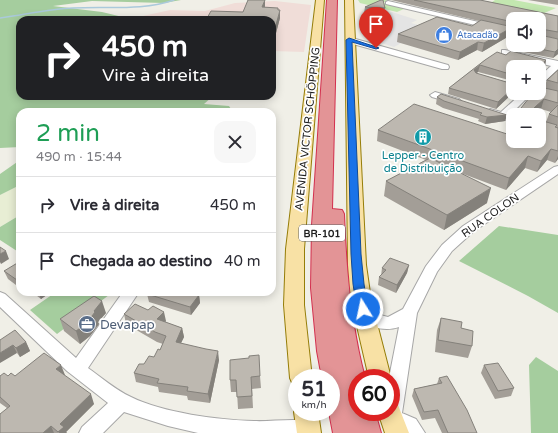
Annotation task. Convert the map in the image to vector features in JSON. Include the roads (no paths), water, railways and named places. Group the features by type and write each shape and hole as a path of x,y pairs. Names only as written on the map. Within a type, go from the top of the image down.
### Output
{"highway":[{"name":"BR-101","path":"332,0 322,225 322,288 331,359 347,433"},
{"name":"BR-101","path":"339,0 335,259 338,302 351,369"},
{"path":"364,421 367,433"}],"main road":[{"name":"AVENIDA VICTOR SCHÖPPING","path":"300,369 294,305 295,249 320,0"},
{"path":"349,0 349,40 357,265 364,317 378,369"}],"street":[{"path":"388,3 461,17 506,30"},
{"path":"449,24 461,17"},
{"path":"349,40 445,67"},
{"path":"505,52 558,64"},
{"path":"546,75 558,64"},
{"path":"435,95 465,104"},
{"path":"503,116 520,100"},
{"path":"480,109 506,117"},
{"name":"RUA COLON","path":"400,374 409,313 428,275 447,248 468,228 558,169"},
{"path":"78,369 128,296"},
{"path":"0,298 95,384 122,402 160,416 223,428 255,430 308,425"},
{"path":"364,317 381,323 391,324 397,323 409,313"},
{"path":"89,433 122,402"},
{"path":"393,421 409,425 415,433"}],"waterway":[{"path":"0,18 64,9 150,6 174,0"}],"place":[{"name":"Atacadão","path":"444,35"},
{"name":"Lepper - Centro de Distribuição","path":"423,137"},
{"name":"Devapap","path":"87,324"}]}
